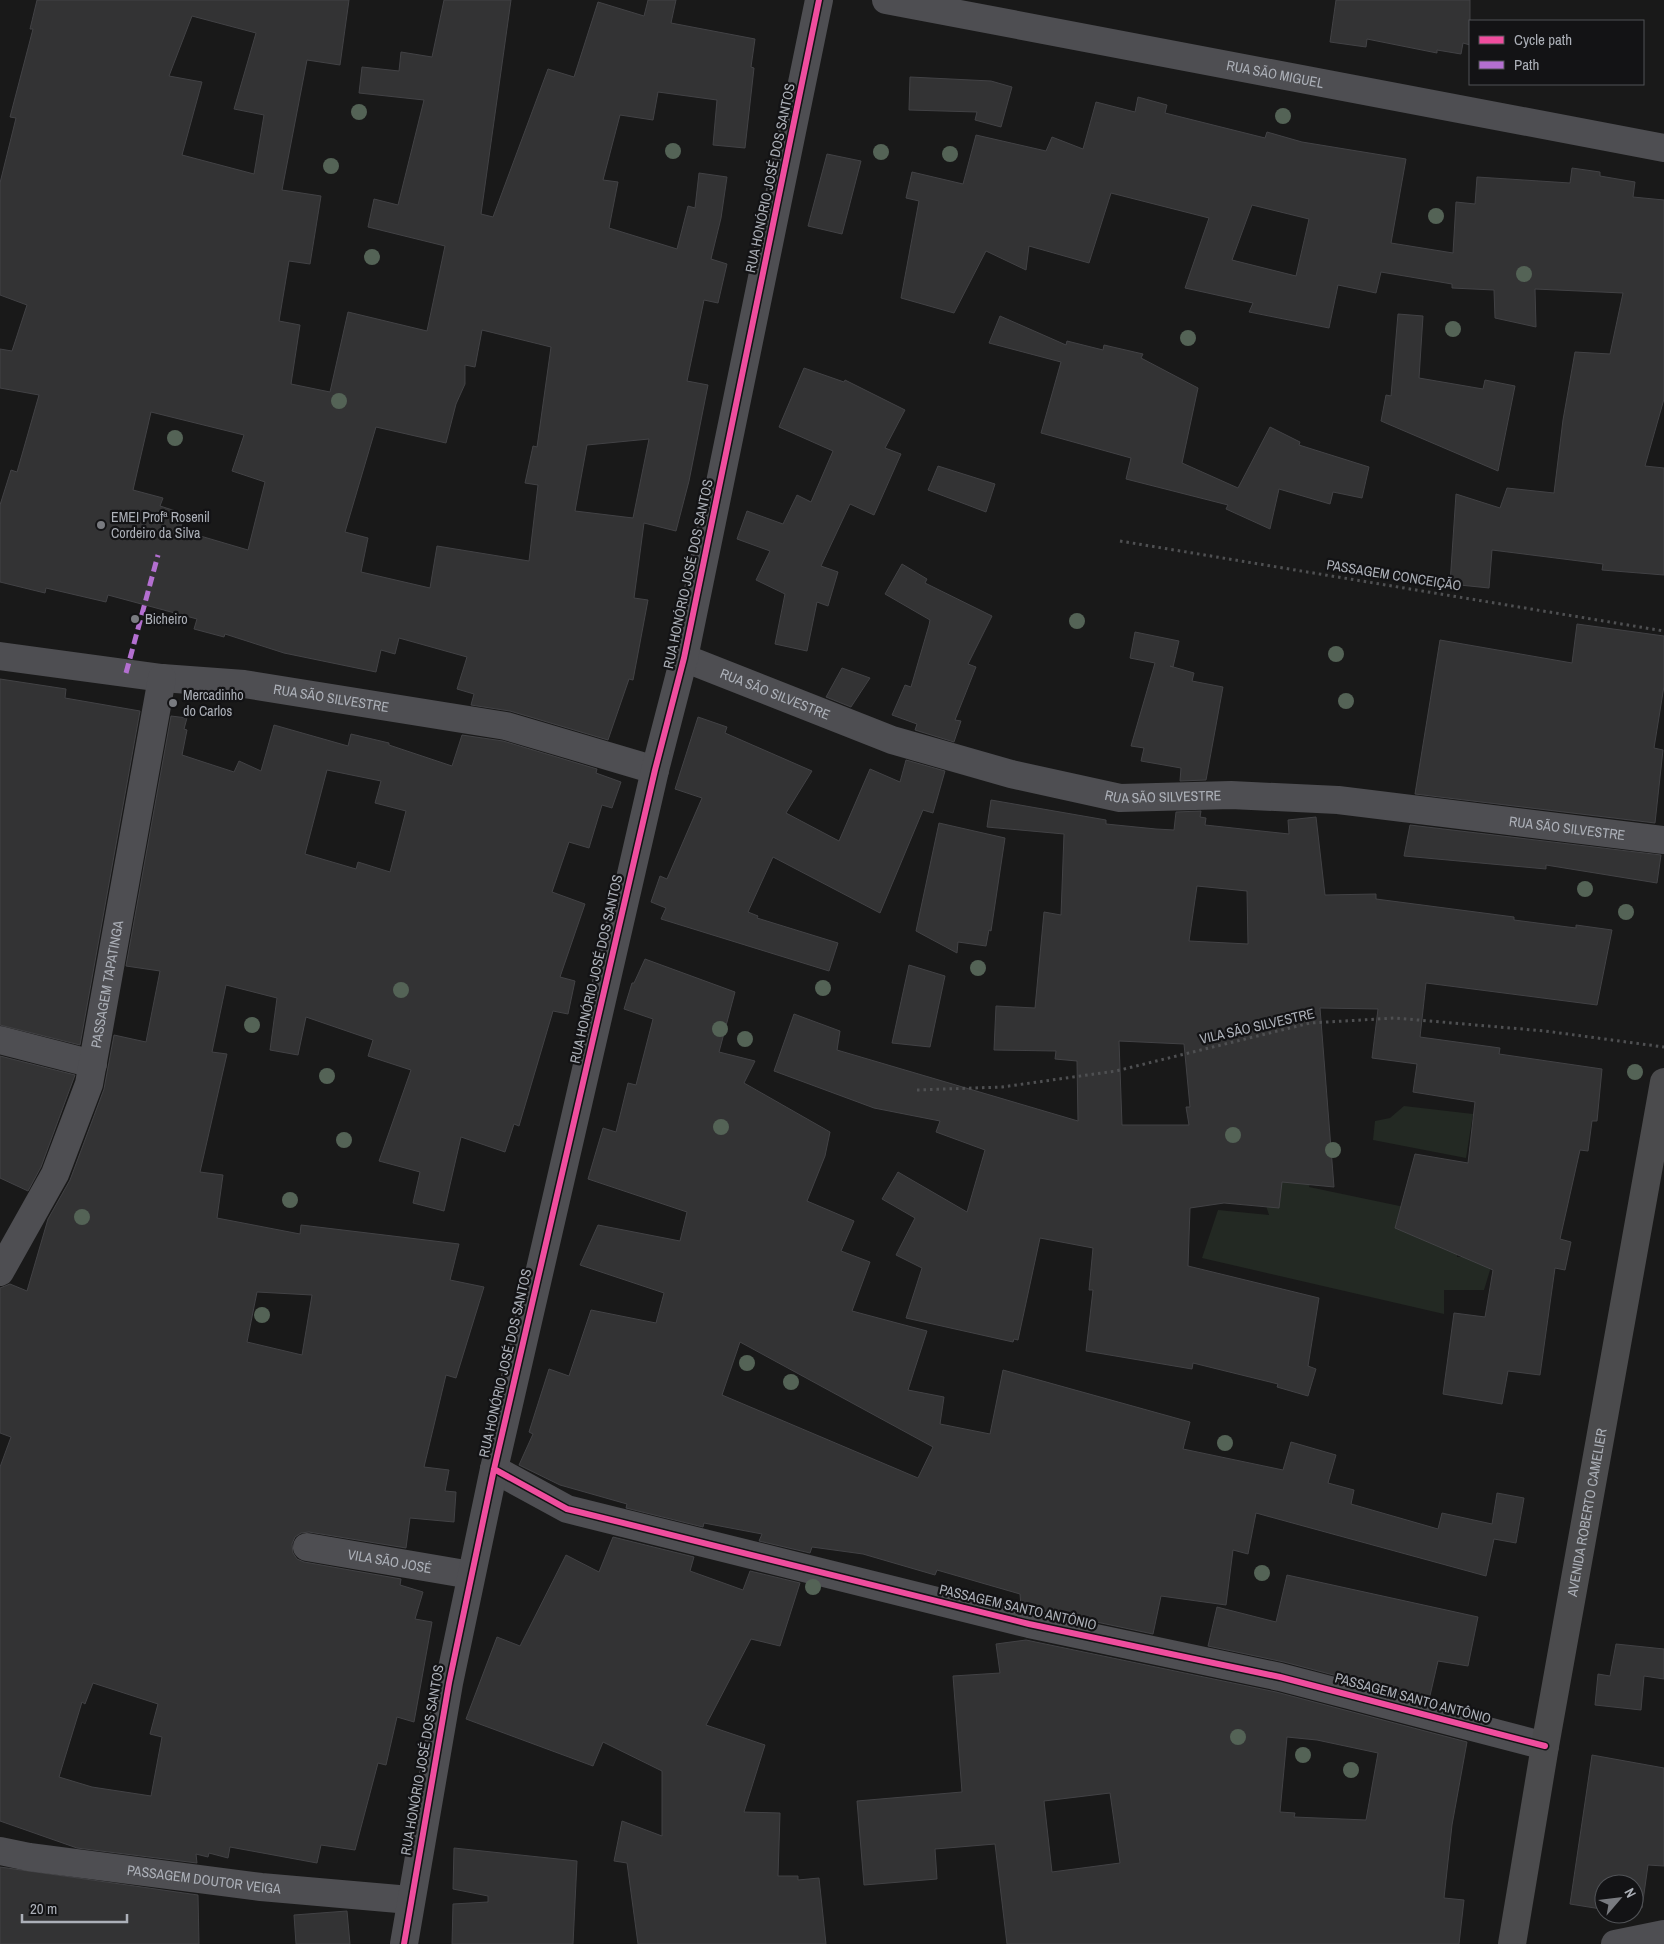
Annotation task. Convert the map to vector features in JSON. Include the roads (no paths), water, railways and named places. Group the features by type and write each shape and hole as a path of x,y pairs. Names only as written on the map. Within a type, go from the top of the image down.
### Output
{"main road":[{"name":"AVENIDA ROBERTO CAMELIER","path":"1512,1944 1545,1746 1664,1082"}],"street":[{"name":"RUA HONÓRIO JOSÉ DOS SANTOS","path":"404,1944 448,1683 471,1575 655,770 684,658 819,0"},
{"name":"RUA SÃO MIGUEL","path":"886,0 1664,148"},
{"name":"RUA SÃO SILVESTRE","path":"0,656 162,678 244,684 506,726 655,770"},
{"name":"RUA SÃO SILVESTRE","path":"684,658 892,740 1011,774 1120,798 1231,795 1338,800 1664,840"},
{"name":"PASSAGEM TAPATINGA","path":"0,1272 55,1174 89,1084 162,678"},
{"path":"0,1040 93,1064"},
{"name":"PASSAGEM SANTO ANTÔNIO","path":"494,1469 567,1509 1029,1624 1280,1677 1545,1746"},
{"name":"VILA SÃO JOSÉ","path":"307,1547 471,1575"},
{"name":"PASSAGEM DOUTOR VEIGA","path":"0,1850 29,1857 261,1887 410,1900"},
{"path":"1615,1944 1664,1934"}],"place":[{"name":"EMEI Profª Rosenil Cordeiro da Silva","path":"101,525"},
{"name":"Bicheiro","path":"135,619"},
{"name":"Mercadinho do Carlos","path":"173,703"}]}
